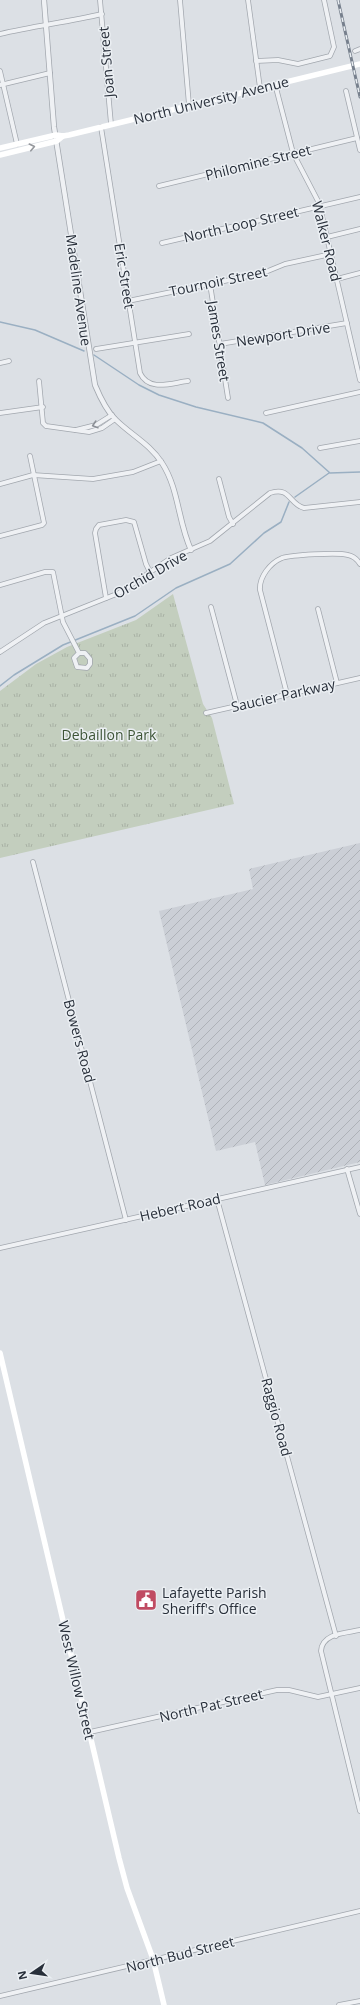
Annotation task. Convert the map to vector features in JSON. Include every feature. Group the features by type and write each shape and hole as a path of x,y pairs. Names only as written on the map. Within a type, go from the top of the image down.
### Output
{"main road":[{"name":"North University Avenue","path":"0,148 56,135 63,136 360,64"},
{"name":"North University Avenue","path":"0,154 57,141 63,136"},
{"name":"West Willow Street","path":"0,1353 125,1881 153,1959 164,2005"}],"street":[{"name":"Madeline Avenue","path":"44,0 56,135 92,371 97,392 114,417 148,446 161,461 171,479 191,550"},
{"name":"Joan Street","path":"100,0 111,124"},
{"path":"180,0 189,105"},
{"path":"248,0 260,88"},
{"path":"256,61 278,60 298,64 330,56 334,47 324,0"},
{"path":"0,34 102,14"},
{"path":"355,51 360,50"},
{"path":"0,71 17,144"},
{"path":"2,84 50,73"},
{"name":"Walker Road","path":"275,84 293,153 320,206 360,380"},
{"path":"346,91 360,150"},
{"name":"Eric Street","path":"101,127 134,344 140,373 148,383 156,385 188,381"},
{"name":"Philomine Street","path":"159,186 357,138"},
{"name":"North Loop Street","path":"162,243 360,198"},
{"path":"327,237 360,229"},
{"name":"Tournoir Street","path":"128,301 263,273 295,262 331,254"},
{"path":"337,279 360,273"},
{"name":"James Street","path":"210,284 228,398"},
{"name":"Newport Drive","path":"220,344 347,323"},
{"path":"96,349 189,334"},
{"path":"0,363 9,361"},
{"path":"39,381 43,407 43,423 46,426 84,432 94,431 114,417"},
{"path":"266,414 360,392"},
{"path":"0,413 43,407"},
{"path":"320,448 360,441"},
{"path":"0,536 42,525 44,522 30,456"},
{"path":"0,484 33,475 93,479 133,472 161,461"},
{"path":"219,479 229,516 233,524"},
{"name":"Orchid Drive","path":"2,651 44,623 124,590 170,558 210,541 233,524 264,497 273,492 285,493 296,504 304,508 360,502"},
{"path":"106,598 95,533 98,526 126,520 134,522 146,564 150,572"},
{"path":"287,694 260,590 260,579 264,573 278,561 287,557 341,554 354,558 360,564"},
{"path":"0,585 45,572 53,572 62,616 78,653"},
{"path":"211,607 237,705"},
{"path":"318,609 337,683"},
{"path":"0,644 2,651"},
{"path":"78,653 85,653 90,659 90,664 87,668 77,667 74,658 78,653"},
{"name":"Saucier Parkway","path":"206,713 360,678"},
{"name":"Bowers Road","path":"33,862 126,1220"},
{"name":"Hebert Road","path":"0,1248 360,1166"},
{"path":"347,1169 358,1196 360,1214"},
{"name":"Raggio Road","path":"217,1199 336,1636"},
{"path":"360,1630 326,1639 321,1648 360,1811"},
{"name":"North Pat Street","path":"90,1732 278,1690 289,1690 312,1697 332,1695 360,1688"},
{"name":"North Bud Street","path":"0,1996 360,1911"},
{"path":"339,2005 360,2001"}],"shaded area":[{"path":"360,843 360,1162 265,1185 255,1142 216,1151 159,911 253,889 249,869"}],"green space":[{"name":"Debaillon Park","path":"173,594 203,704 212,718 234,804 0,858 0,691 36,664 67,647 136,620"}],"waterway":[{"path":"0,322 35,330 84,351"},
{"path":"94,355 139,385 159,395 196,407 263,423 302,448 330,473 360,472"},
{"path":"295,497 329,473"},
{"path":"0,686 14,675 63,645 135,616 176,588 230,564 264,533 281,522 289,502"}],"railway":[{"path":"338,0 360,97"}],"place":[{"name":"Lafayette Parish Sheriff's Office","path":"146,1600"}]}
